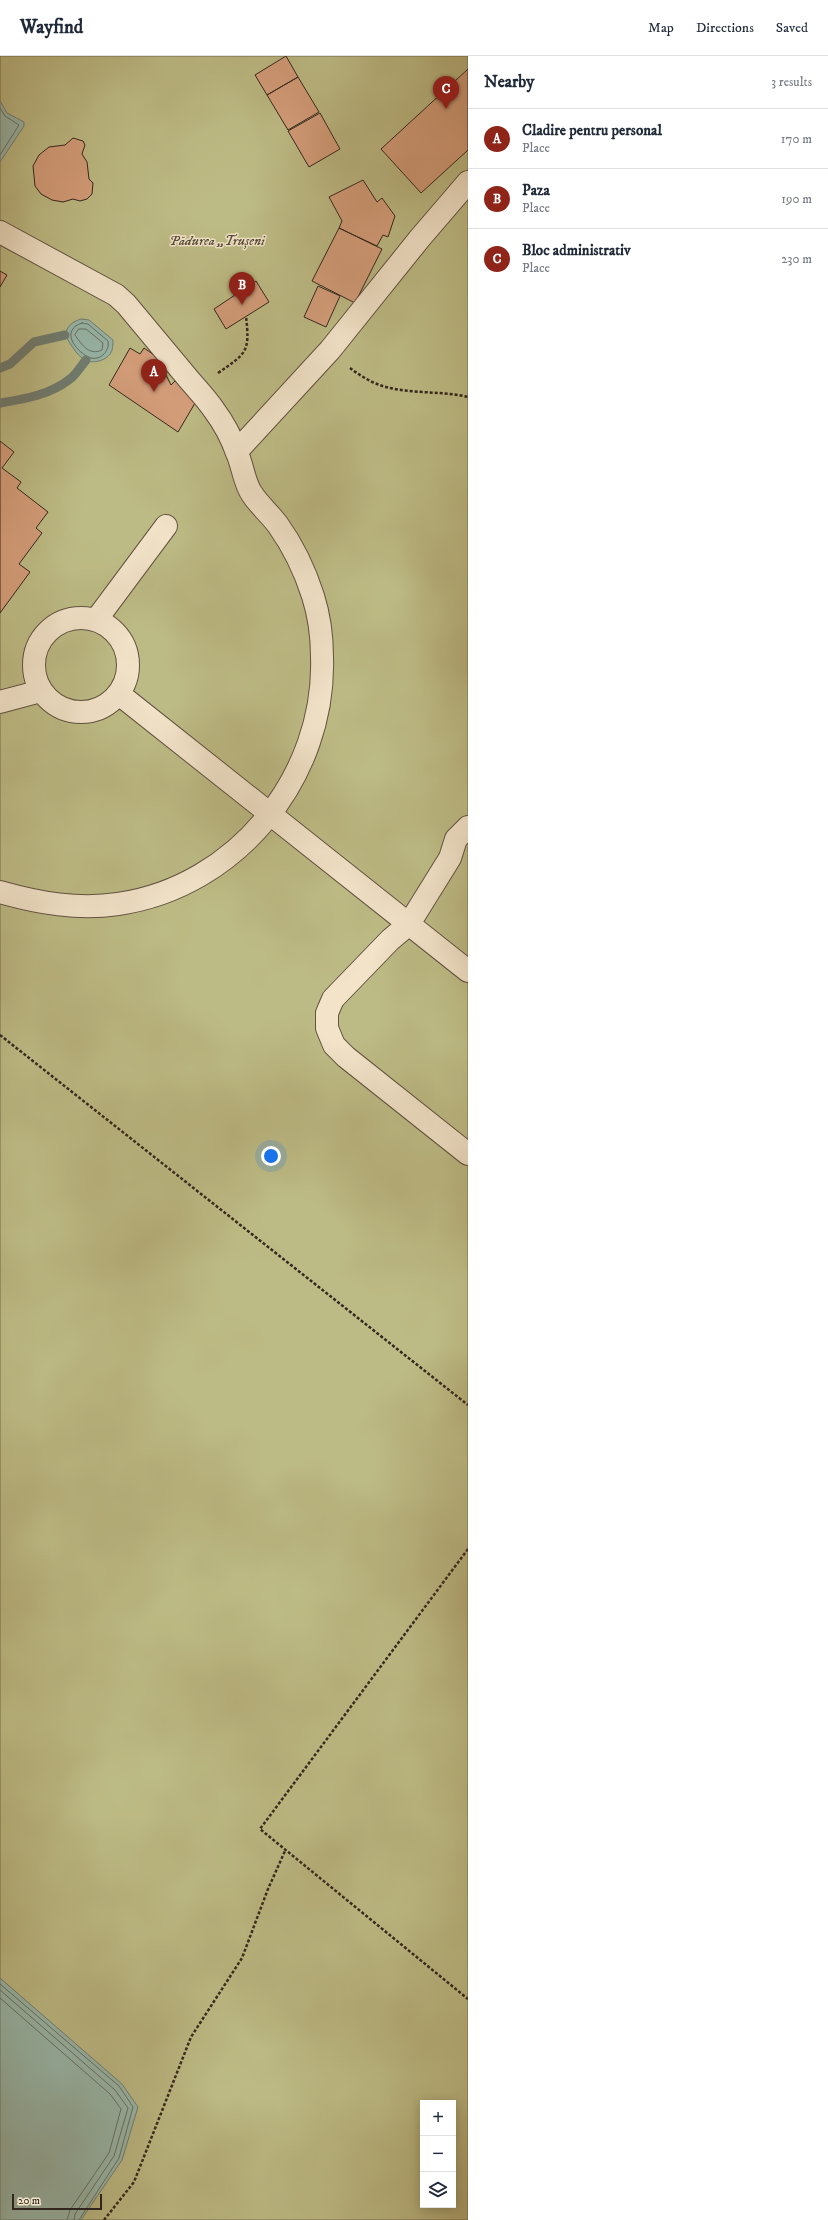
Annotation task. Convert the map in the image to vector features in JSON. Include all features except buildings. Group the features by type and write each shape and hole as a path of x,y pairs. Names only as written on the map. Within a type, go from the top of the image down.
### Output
{"lane":[{"path":"237,451 330,350 420,238 468,182"},
{"path":"0,232 116,295 126,304 214,410 237,451 251,494 278,525 299,560 314,598 322,638 323,679 317,720 304,759 285,795 270,816 260,828 230,856 196,878 158,894 118,904 77,906 37,902 0,892"},
{"path":"96,620 166,526"},
{"path":"79,618 96,620 109,627 120,637 127,651 129,666 126,681 119,694 108,705 94,712 79,713 64,710 51,702 41,691 34,676 34,659 39,643 49,630 63,621 79,618"},
{"path":"0,702 41,691"},
{"path":"119,694 270,816 468,971"},
{"path":"468,827 456,839 450,858 409,924 390,940 333,999 327,1013 327,1028 334,1044 346,1057 468,1154"}],"path":[{"path":"196,388 243,356 248,340 246,316"},
{"path":"330,350 345,365 376,384 388,388 453,394 468,397"},
{"path":"0,1035 468,1405"},
{"path":"468,1549 260,1829 468,1999"},
{"path":"104,2220 134,2182 191,2037 242,1958 268,1889 286,1851"}],"green space":[{"name":"Pădurea „Trușeni","path":"0,56 468,56 468,2220 0,2220"}],"water":[{"path":"0,101 7,113 24,122 24,126 0,162"},
{"path":"81,319 89,320 113,340 113,348 108,356 93,362 85,360 76,352 65,335 67,329 73,323"},
{"path":"0,1978 122,2084 138,2107 122,2160 81,2220 0,2220"}],"waterway":[{"path":"0,368 10,364 34,342 65,335"},
{"path":"0,403 27,398 54,389 72,377 86,360"}],"place":[{"name":"Bloc administrativ","path":"446,109"},
{"name":"Paza","path":"242,305"},
{"name":"Cladire pentru personal","path":"154,392"}]}
